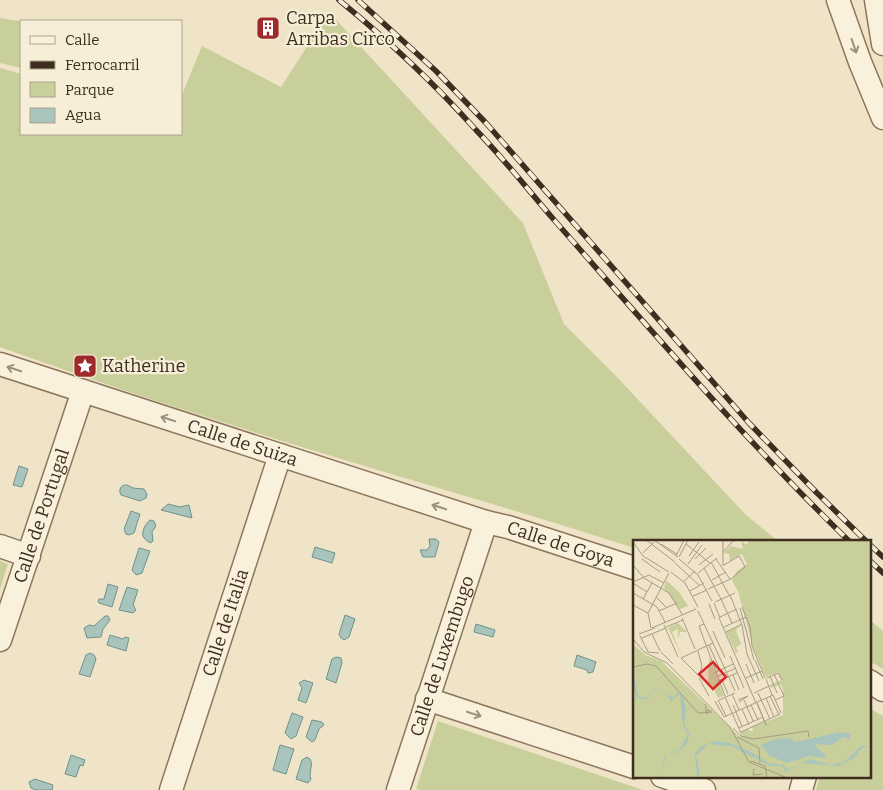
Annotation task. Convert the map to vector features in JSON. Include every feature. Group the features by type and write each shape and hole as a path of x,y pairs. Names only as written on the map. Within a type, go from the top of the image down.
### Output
{"street":[{"path":"838,0 860,62 883,118"},
{"path":"876,0 883,44"},
{"name":"Calle de Suiza","path":"0,364 486,522"},
{"name":"Calle de Portugal","path":"0,640 84,391"},
{"name":"Calle de Italia","path":"171,790 280,455"},
{"name":"Calle de Goya","path":"486,522 508,527 633,568"},
{"name":"Calle de Luxembugo","path":"398,790 486,522"},
{"path":"0,546 29,556"},
{"path":"870,682 883,690"},
{"path":"427,699 633,767"},
{"path":"668,778 704,790"}],"green space":[{"path":"329,12 523,223 564,324 616,376 746,515 777,540 633,540 633,548 226,423 0,347 0,68 20,74 20,135 182,135 182,95 202,46 281,87"},
{"path":"0,18 19,21 20,68 0,63"},
{"path":"0,561 8,564 0,589"},
{"path":"870,620 883,631 883,669 870,662"},
{"path":"870,709 883,716 883,790 816,790 819,778 870,778"},
{"path":"438,721 643,790 416,789"}],"water":[{"path":"19,466 28,469 22,487 13,485"},
{"path":"123,485 133,488 144,489 147,494 146,498 140,501 121,495 121,488"},
{"path":"168,504 180,507 189,505 192,518 161,510"},
{"path":"131,511 140,514 134,533 129,535 126,534 124,529"},
{"path":"150,520 154,521 156,526 152,532 153,541 150,543 144,539 143,531"},
{"path":"429,539 436,539 439,542 435,557 423,557 420,550 427,550 430,546"},
{"path":"315,547 335,553 332,563 312,557"},
{"path":"139,548 150,551 142,573 136,575 132,570"},
{"path":"108,584 118,587 112,607 98,601 99,599 104,599"},
{"path":"127,587 138,590 133,605 136,610 133,613 119,610"},
{"path":"345,615 355,619 349,637 344,640 339,634"},
{"path":"105,616 108,616 110,620 103,629 101,637 87,638 84,628 89,625 94,626"},
{"path":"476,624 495,630 493,637 474,632"},
{"path":"110,635 123,639 125,637 129,638 126,651 107,645"},
{"path":"90,653 96,659 90,677 79,674 86,655"},
{"path":"577,655 596,662 593,672 588,673 587,670 574,666"},
{"path":"336,657 341,658 342,663 336,683 326,679 332,659"},
{"path":"304,680 313,683 306,703 298,700 302,688 299,683"},
{"path":"292,713 303,717 296,736 291,739 285,733"},
{"path":"312,720 322,722 324,725 319,729 315,740 312,742 306,737"},
{"path":"280,745 294,749 286,774 273,770"},
{"path":"71,755 85,760 83,766 80,765 76,777 65,774"},
{"path":"307,757 310,759 311,764 311,779 308,783 296,779 302,760"},
{"path":"35,779 53,785 52,790 36,790 31,788 29,782"}],"railway":[{"path":"339,0 410,62 444,95 699,384 810,503 848,540"},
{"path":"358,0 436,71 486,123 749,423 865,540"},
{"path":"870,545 883,557"},
{"path":"870,561 883,573"}],"place":[{"name":"Carpa Arribas Circo","path":"268,28"},
{"name":"Katherine","path":"85,366"}]}
